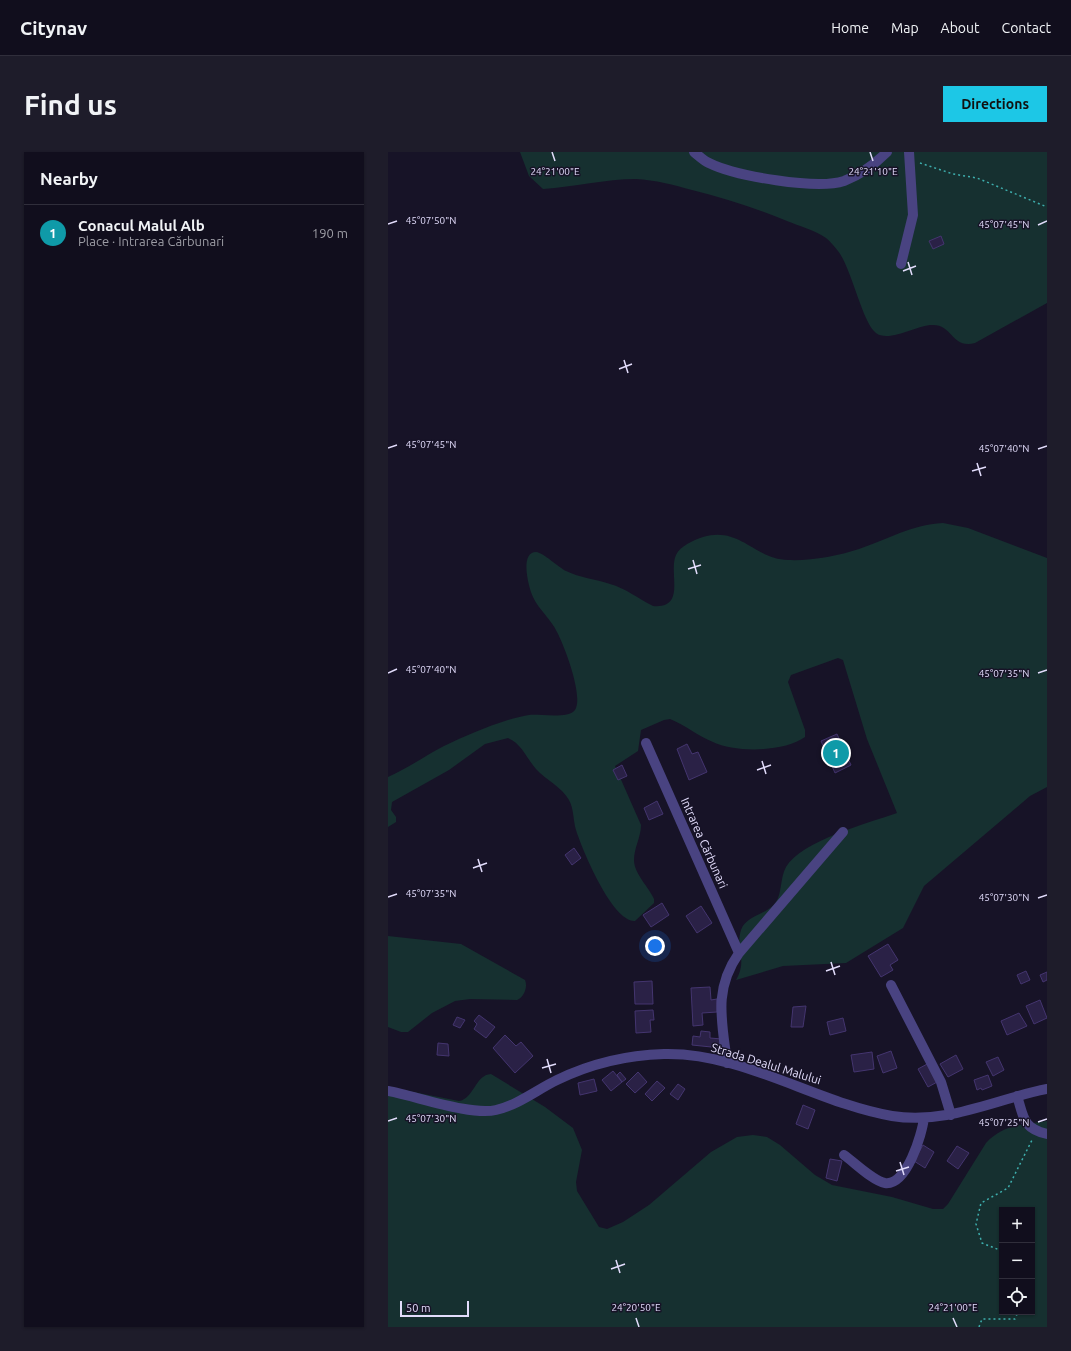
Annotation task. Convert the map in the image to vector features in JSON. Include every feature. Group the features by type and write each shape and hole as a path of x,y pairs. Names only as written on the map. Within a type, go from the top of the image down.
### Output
{"street":[{"path":"694,152 708,163 743,174 806,184 844,181 877,162 887,152"},
{"path":"902,264 913,215 909,152"},
{"name":"Intrarea Cărbunari","path":"646,743 739,953"},
{"path":"727,1063 722,1016 722,990 726,976 739,953 842,832"},
{"path":"891,985 941,1082 951,1115"},
{"name":"Strada Dealul Malului","path":"388,1091 468,1109 481,1111 496,1110 509,1106 558,1079 590,1066 619,1060 664,1054 691,1056 727,1063 868,1110 892,1116 924,1118 951,1115 1047,1089"},
{"path":"1017,1096 1023,1118 1027,1125 1036,1131 1047,1134"},
{"path":"844,1155 877,1179 886,1183 893,1182 900,1177 919,1143 924,1118"}],"path":[{"path":"918,158 921,165 953,174 977,178 1047,207"},
{"path":"999,1250 982,1243 976,1224 981,1203 1008,1188 1036,1131"},
{"path":"979,1327 982,1319 1015,1319 1017,1315"}],"green space":[{"path":"520,152 1047,152 1047,303 975,343 961,343 944,328 932,325 895,335 882,336 876,333 866,318 843,259 828,239 822,235 764,212 716,196 650,180 624,179 543,189 529,176"},
{"path":"943,523 968,528 1047,558 1047,787 1030,796 924,886 903,928 846,963 783,966 736,980 741,966 739,943 741,930 747,921 767,910 776,902 784,871 794,858 820,841 836,834 897,813 867,739 843,660 838,658 791,675 788,682 805,730 805,737 796,742 785,746 760,749 723,746 707,740 670,719 641,730 638,751 615,766 641,825 634,856 636,870 654,899 654,903 635,921 626,918 617,910 599,883 579,839 572,807 566,795 544,777 536,769 521,748 508,738 485,744 449,770 392,802 391,810 396,817 396,822 388,827 388,777 467,735 508,720 526,715 561,715 572,713 575,710 577,694 568,659 554,627 536,602 529,587 527,564 528,558 531,554 536,552 539,553 566,571 616,586 653,606 663,605 670,602 673,596 674,562 678,552 684,546 703,537 716,535 727,536 737,539 776,558 806,560 851,552 910,529"},
{"path":"388,936 461,944 525,980 525,992 522,997 517,1000 470,999 455,1001 432,1013 408,1032 401,1032 388,1027"},
{"path":"491,1074 545,1107 573,1128 582,1150 576,1182 577,1191 599,1227 607,1229 623,1222 649,1205 711,1152 737,1137 753,1135 767,1137 780,1145 815,1175 832,1185 892,1197 933,1209 943,1209 948,1204 986,1143 993,1137 999,1132 1014,1126 1047,1121 1047,1327 388,1327 388,1087 459,1101 468,1096 481,1078"}],"building":[{"path":"941,236 944,244 933,249 929,241"},
{"path":"837,734 851,765 835,773 821,741"},
{"path":"687,744 692,754 698,752 707,772 689,780 677,749"},
{"path":"622,765 627,776 618,780 613,770"},
{"path":"657,801 663,814 649,820 644,808"},
{"path":"574,848 581,858 572,865 565,855"},
{"path":"662,903 669,915 651,927 643,915"},
{"path":"701,906 712,923 697,933 686,916"},
{"path":"888,944 898,960 890,965 893,970 881,977 868,956"},
{"path":"1026,971 1030,980 1021,984 1017,975"},
{"path":"1047,972 1047,980 1043,982 1040,975"},
{"path":"652,981 653,1004 635,1004 634,982"},
{"path":"710,987 711,1000 717,999 717,1012 702,1013 703,1025 693,1026 691,988"},
{"path":"1040,1000 1047,1018 1034,1024 1026,1006"},
{"path":"806,1006 803,1027 791,1027 793,1007"},
{"path":"653,1010 654,1020 650,1020 651,1032 636,1033 635,1011"},
{"path":"1019,1013 1027,1026 1007,1035 1001,1021"},
{"path":"479,1015 495,1027 486,1038 474,1029 477,1024 474,1021"},
{"path":"457,1017 465,1020 460,1028 453,1025"},
{"path":"843,1018 846,1031 830,1035 827,1022"},
{"path":"701,1031 710,1032 710,1038 722,1039 721,1048 692,1045 693,1036 700,1037"},
{"path":"505,1035 516,1046 521,1042 533,1056 515,1073 493,1048"},
{"path":"438,1043 448,1044 449,1056 437,1055"},
{"path":"891,1051 897,1068 883,1073 877,1056"},
{"path":"872,1052 874,1069 854,1072 851,1055"},
{"path":"956,1055 963,1069 948,1077 940,1064"},
{"path":"998,1057 1004,1070 993,1076 986,1062"},
{"path":"929,1063 939,1081 928,1087 918,1069"},
{"path":"613,1071 622,1082 611,1091 602,1080"},
{"path":"620,1072 626,1079 622,1082 617,1075"},
{"path":"638,1072 647,1082 635,1093 626,1084"},
{"path":"988,1075 992,1086 982,1090 981,1088 977,1090 974,1080"},
{"path":"594,1079 597,1091 580,1095 578,1083"},
{"path":"657,1081 665,1088 652,1101 645,1094"},
{"path":"678,1084 685,1089 678,1100 670,1094"},
{"path":"803,1105 815,1110 808,1129 796,1124"},
{"path":"923,1145 934,1152 925,1168 914,1161"},
{"path":"957,1146 969,1153 958,1169 947,1161"},
{"path":"830,1159 842,1161 837,1181 826,1178"}],"place":[{"name":"Conacul Malul Alb","path":"836,753"}]}
